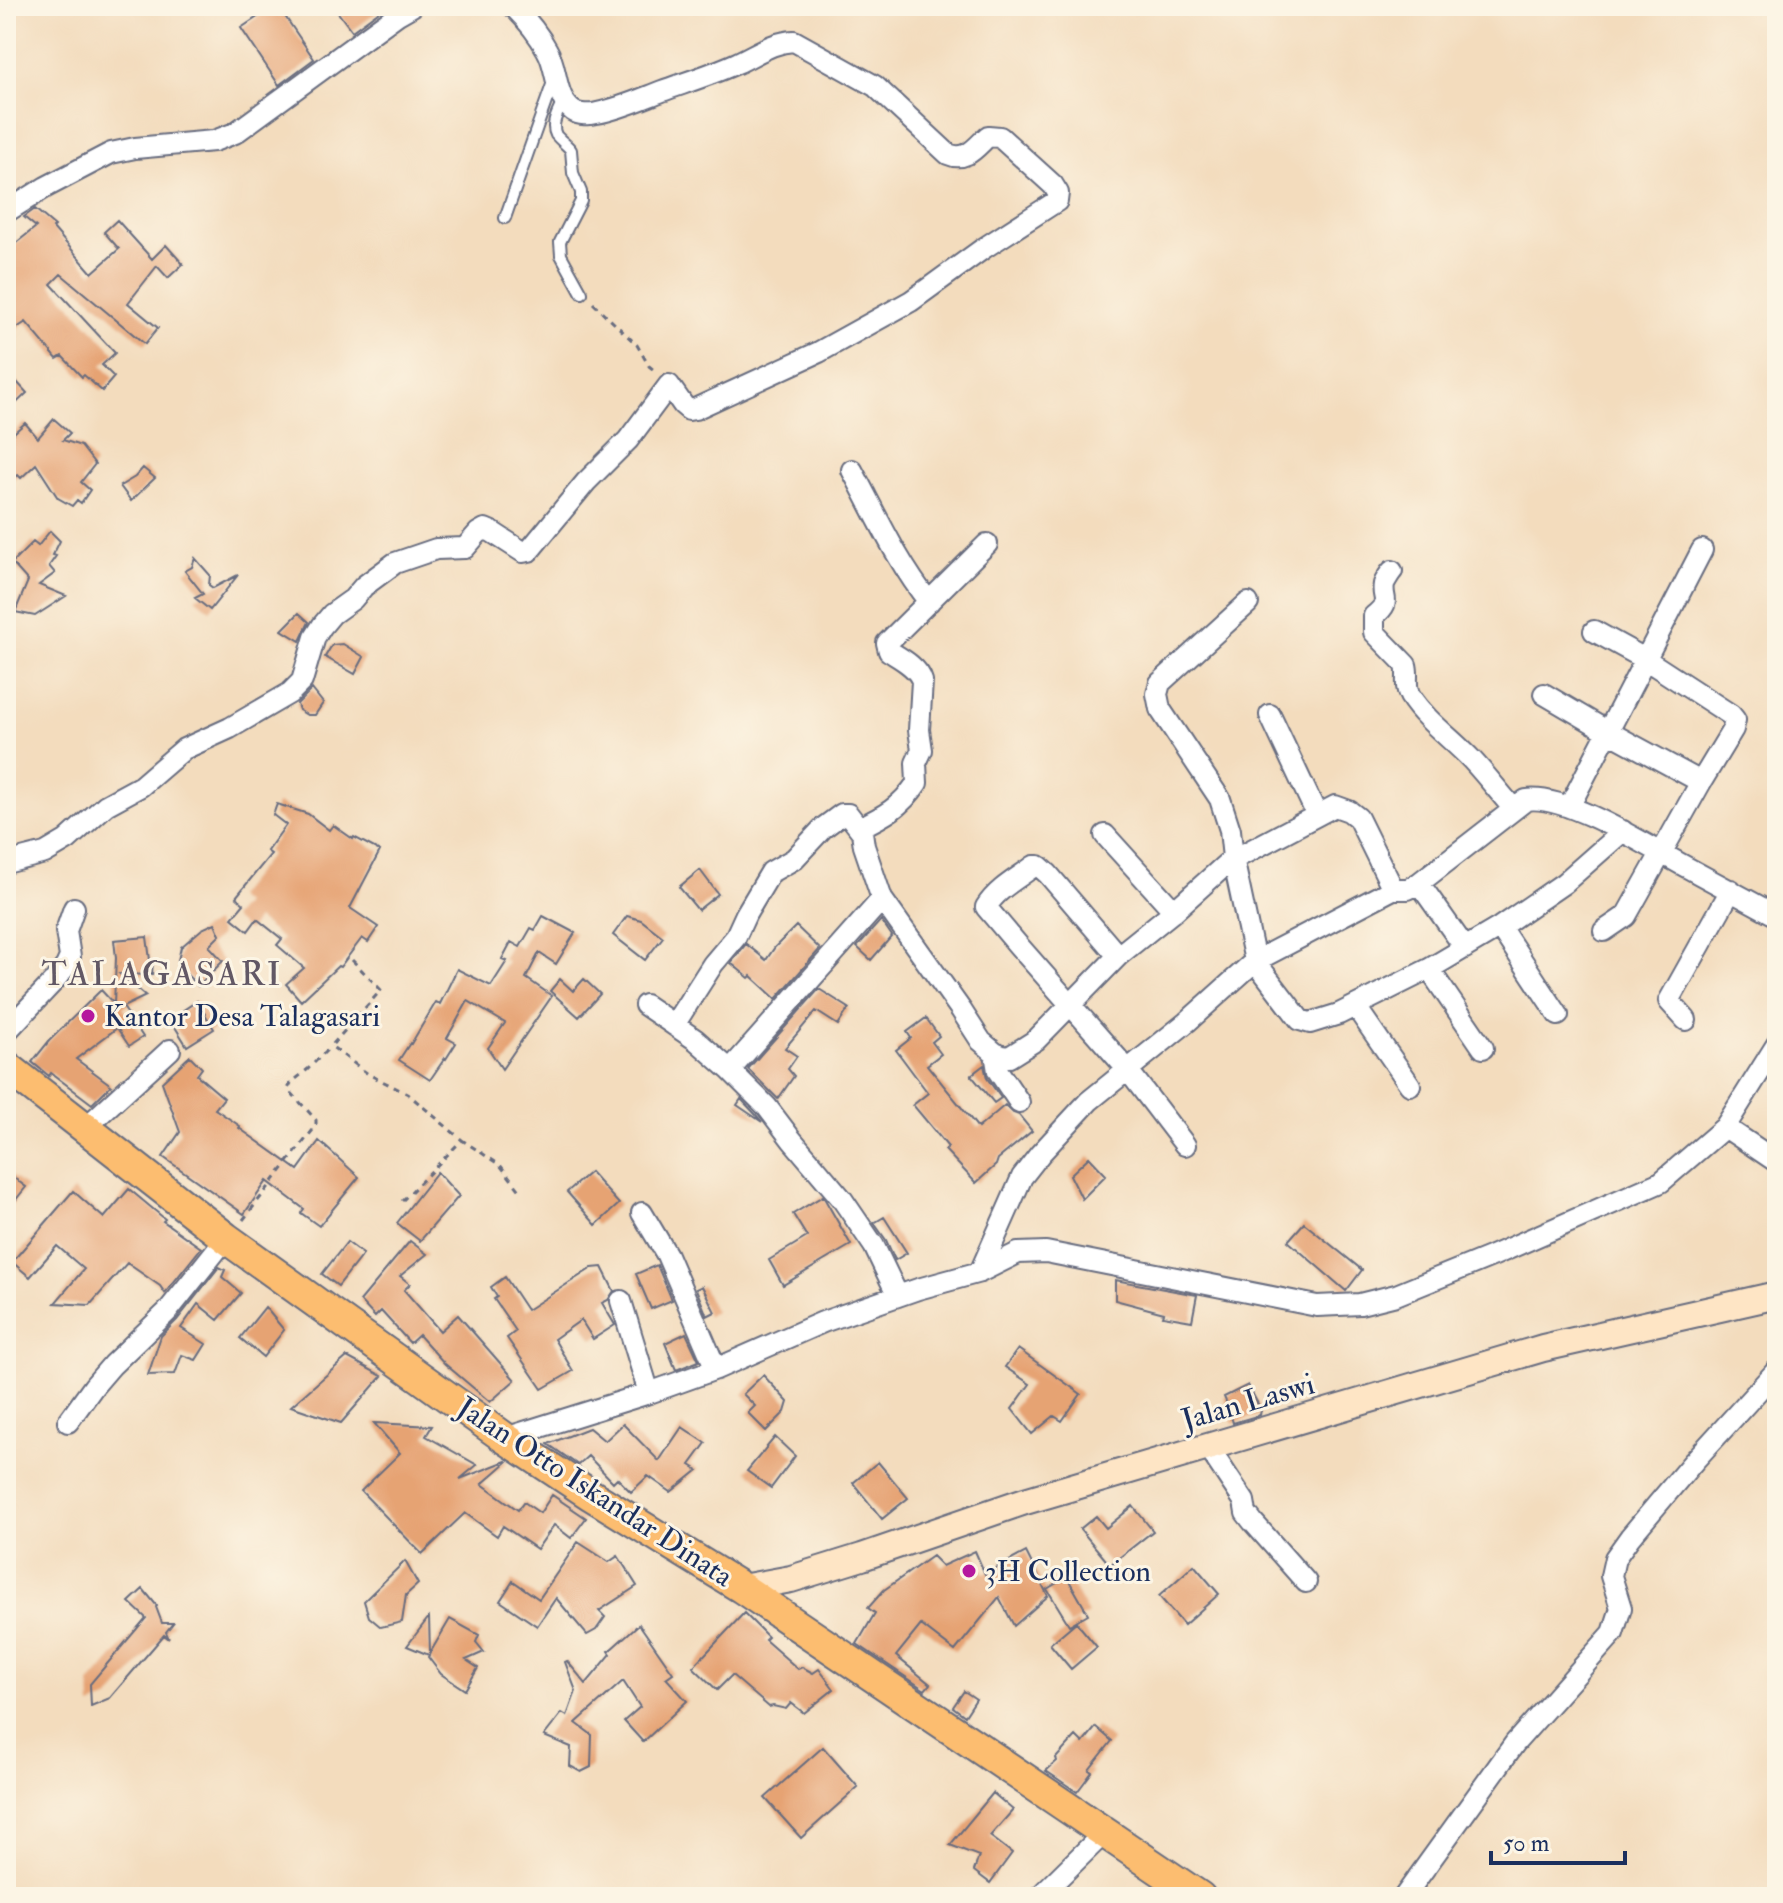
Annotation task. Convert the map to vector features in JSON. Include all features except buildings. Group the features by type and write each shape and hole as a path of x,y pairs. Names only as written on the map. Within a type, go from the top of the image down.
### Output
{"main road":[{"name":"Jalan Otto Iskandar Dinata","path":"6,1066 226,1238 505,1438 742,1588 1200,1897"}],"street":[{"path":"6,212 111,153 214,141 235,133 412,6"},
{"path":"6,863 45,853 67,840 106,805 141,786 184,749 230,728 290,693 302,681 315,637 322,626 364,586 395,563 436,549 465,548 485,529 523,552 529,551 586,482 628,440 669,385 689,410 695,409 819,352 911,301 984,248 1057,201 1058,193 1053,185 1000,137 988,136 965,157 948,154 875,86 794,41 779,42 737,63 619,107 594,114 577,114 564,100 548,50 513,6"},
{"path":"852,470 903,563 929,602"},
{"path":"861,835 903,801 917,783 916,763 922,750 919,730 922,705 920,674 889,651 886,646 888,640 987,544"},
{"path":"1569,807 1702,550"},
{"path":"1392,571 1383,587 1386,599 1382,609 1374,616 1374,632 1406,665 1409,694 1513,808"},
{"path":"1248,603 1160,683 1157,694 1160,709 1220,799 1230,830 1255,961 1300,1020 1310,1023 1356,1007 1465,948 1564,883 1623,831"},
{"path":"1594,631 1645,659 1735,720 1733,729 1626,916 1604,931"},
{"path":"1544,694 1701,782"},
{"path":"1270,715 1317,815"},
{"path":"980,1272 1022,1177 1089,1101 1187,1022 1255,961 1393,889 1408,889 1419,883 1526,800 1536,798 1569,807 1623,831 1777,916"},
{"path":"674,1025 713,964 735,938 771,872 794,859 823,828 842,814 848,814 861,835 882,899 981,1041 995,1053 1009,1057 1036,1040 1118,956 1233,858 1335,806 1358,818 1393,889"},
{"path":"1105,835 1174,911"},
{"path":"1118,956 1039,866 1034,866 1004,888 986,907 1127,1069 1185,1145"},
{"path":"1419,883 1465,948"},
{"path":"1686,1020 1669,1001 1731,890"},
{"path":"730,1070 882,899"},
{"path":"6,1032 66,966 70,957 66,931 74,908"},
{"path":"1500,927 1558,1015"},
{"path":"1429,969 1483,1048"},
{"path":"645,1005 696,1040 767,1107 842,1199 874,1246 898,1296"},
{"path":"1356,1007 1410,1085"},
{"path":"505,1438 716,1369 823,1322 918,1289 980,1272 1018,1253 1046,1252 1317,1306 1360,1304 1396,1295 1661,1182 1725,1127 1777,1044"},
{"path":"84,1129 170,1050"},
{"path":"995,1053 998,1071 1019,1102"},
{"path":"1725,1127 1777,1162"},
{"path":"642,1213 667,1255 716,1369"},
{"path":"68,1422 94,1386 167,1312 226,1238"},
{"name":"Jalan Laswi","path":"742,1588 791,1579 1025,1501 1543,1348 1777,1295"},
{"path":"621,1301 649,1393"},
{"path":"1404,1897 1515,1743 1613,1633 1621,1608 1611,1576 1615,1558 1622,1548 1694,1461 1777,1370"},
{"path":"1208,1447 1244,1501 1246,1513 1306,1582"},
{"path":"1039,1897 1104,1833"}],"lane":[{"path":"505,218 555,77"},
{"path":"564,100 554,129 557,137 571,150 573,173 581,192 581,201 560,242 561,255 582,293"}],"path":[{"path":"582,293 637,345 649,366 669,385"},
{"path":"226,1238 316,1126 316,1120 288,1089 291,1083 331,1046 381,990 352,960"},
{"path":"331,1046 368,1074 408,1094 462,1140 500,1165 522,1193"},
{"path":"402,1201 462,1140"}],"place":[{"name":"Kantor Desa Talagasari","path":"88,1016"},
{"name":"3H Collection","path":"969,1571"}],"district":[{"name":"TALAGASARI","path":"162,974"}]}
